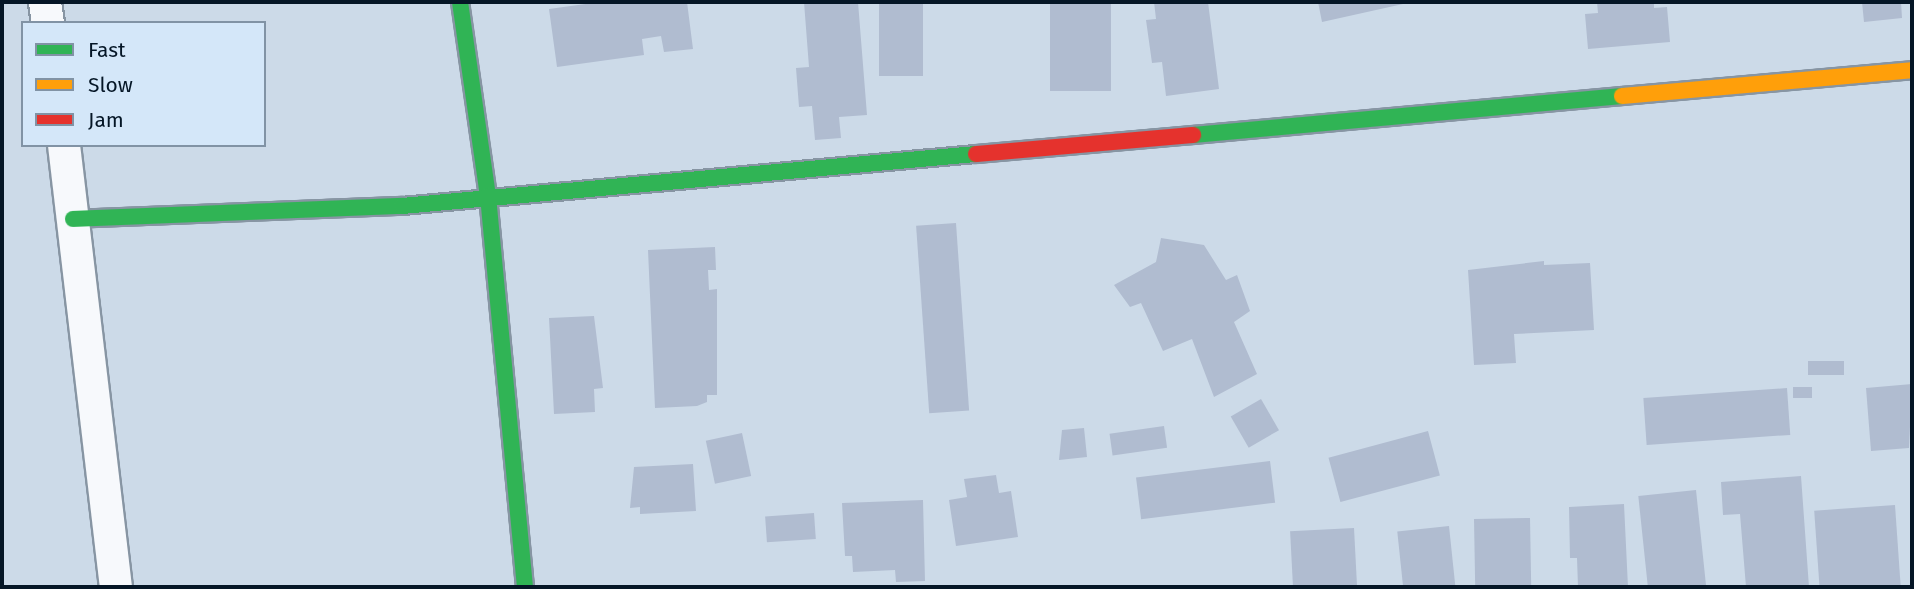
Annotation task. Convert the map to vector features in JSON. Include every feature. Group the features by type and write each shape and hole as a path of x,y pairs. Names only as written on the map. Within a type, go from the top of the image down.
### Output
{"street":[{"path":"46,2 48,21"},
{"path":"460,2 488,196 525,587"},
{"path":"73,219 402,206 488,196 1912,70"},
{"path":"64,147 116,587"}],"building":[{"path":"600,2 687,2 693,49 664,52 661,36 642,39 644,55 557,67 549,9"},
{"path":"804,2 858,2 867,115 839,117 841,138 815,140 812,106 799,107 796,68 809,67"},
{"path":"879,2 923,2 923,76 879,76"},
{"path":"1050,2 1111,2 1111,91 1050,91"},
{"path":"1154,2 1208,2 1219,89 1166,96 1162,62 1152,63 1146,20 1156,19"},
{"path":"1318,2 1402,2 1403,4 1322,22"},
{"path":"1597,2 1654,2 1654,8 1667,7 1670,42 1588,49 1585,14 1598,13"},
{"path":"1862,2 1901,2 1902,18 1864,22"},
{"path":"956,223 969,411 929,413 916,226"},
{"path":"1161,238 1204,245 1226,280 1237,275 1250,311 1234,322 1257,374 1214,397 1192,339 1163,351 1141,303 1130,307 1114,285 1156,262"},
{"path":"715,247 716,270 708,270 709,290 717,289 717,395 707,395 707,402 697,406 655,408 648,250"},
{"path":"1544,261 1544,265 1590,263 1594,330 1514,334 1516,363 1474,365 1468,270"},
{"path":"594,316 603,388 594,389 595,412 554,414 549,318"},
{"path":"1808,361 1844,361 1844,375 1808,375"},
{"path":"1912,384 1909,448 1871,451 1866,388"},
{"path":"1793,387 1812,387 1812,398 1793,398"},
{"path":"1787,388 1790,435 1647,445 1643,398"},
{"path":"1261,399 1279,430 1249,448 1231,416"},
{"path":"1164,426 1167,448 1113,455 1110,434"},
{"path":"1084,428 1087,457 1059,460 1062,430"},
{"path":"1428,431 1440,475 1340,502 1329,458"},
{"path":"742,433 751,476 715,484 706,441"},
{"path":"1270,461 1275,503 1141,519 1136,477"},
{"path":"693,464 696,511 640,514 640,507 630,508 634,467"},
{"path":"996,475 999,493 1011,491 1018,537 956,546 949,500 967,497 964,479"},
{"path":"1801,476 1809,587 1746,587 1740,514 1723,515 1721,482"},
{"path":"1696,490 1706,587 1648,587 1638,496"},
{"path":"923,500 925,581 896,582 895,570 853,572 852,556 845,556 842,503"},
{"path":"1624,504 1628,587 1578,587 1577,558 1570,558 1569,507"},
{"path":"1895,505 1901,587 1820,587 1814,511"},
{"path":"814,513 816,539 767,542 765,516"},
{"path":"1530,518 1531,587 1475,587 1474,519"},
{"path":"1449,526 1455,587 1403,587 1397,531"},
{"path":"1354,528 1357,587 1293,587 1290,531"}],"traffic: fast":[{"path":"460,2 488,196 525,587"},
{"path":"1193,135 1622,96"},
{"path":"73,219 402,206 976,154"}],"traffic: slow":[{"path":"1622,96 1912,70"}],"traffic: jam":[{"path":"976,154 1193,135"}]}
